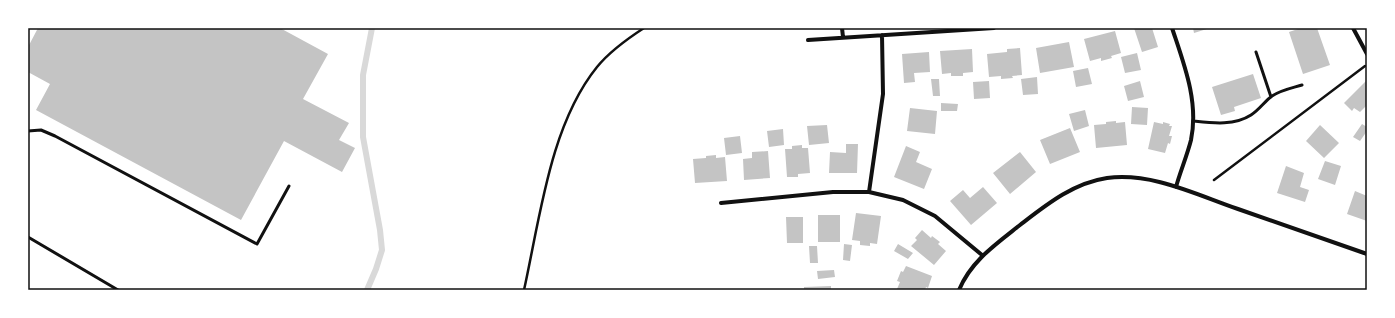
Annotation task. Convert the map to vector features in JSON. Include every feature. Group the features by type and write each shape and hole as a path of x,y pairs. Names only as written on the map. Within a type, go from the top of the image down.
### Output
{"street":[{"path":"842,28 843,37"},
{"path":"808,40 994,28"},
{"path":"1172,28 1186,69 1190,89 1193,121 1190,140 1176,187"},
{"path":"1352,28 1367,54"},
{"path":"869,192 883,94 882,35"},
{"path":"959,290 964,278 982,256 1061,195 1084,184 1107,178 1133,177 1176,187 1367,254"},
{"path":"721,203 833,192 869,192 903,200 935,216 982,256"}],"lane":[{"path":"1256,52 1271,97"},
{"path":"1193,121 1220,123 1233,121 1250,115 1271,97 1281,91 1302,85"},
{"path":"28,131 41,130 55,136 257,244 289,186"},
{"path":"28,237 118,290"}],"path":[{"path":"524,290 538,223 564,126 578,94 598,66 620,44 644,28"},
{"path":"1214,180 1367,64"}],"building":[{"path":"38,28 280,28 328,54 303,99 349,123 339,140 355,148 342,172 284,141 241,220 36,110 50,84 28,72 28,47"},
{"path":"1134,28 1152,28 1158,47 1142,52"},
{"path":"1193,28 1210,28 1194,33"},
{"path":"1301,28 1317,28 1330,65 1303,74 1289,32"},
{"path":"1115,31 1121,53 1111,56 1112,58 1101,61 1101,58 1090,61 1084,39"},
{"path":"1069,42 1074,67 1040,73 1036,48"},
{"path":"1020,48 1022,75 1012,76 1013,78 1001,79 1001,76 989,77 987,54 1007,52 1007,49"},
{"path":"972,49 973,72 963,73 963,76 951,76 951,73 942,74 940,51"},
{"path":"929,52 930,72 914,73 915,82 904,83 902,54"},
{"path":"1137,53 1141,70 1125,73 1121,57"},
{"path":"1088,68 1092,84 1076,87 1073,71"},
{"path":"1253,74 1261,98 1234,107 1235,111 1221,115 1212,87"},
{"path":"1037,77 1038,94 1023,95 1021,79"},
{"path":"931,79 939,79 940,96 933,96"},
{"path":"1367,80 1367,105 1360,112 1354,108 1352,111 1344,103"},
{"path":"989,81 990,98 974,99 973,82"},
{"path":"1140,81 1144,97 1128,101 1124,86"},
{"path":"941,103 958,104 957,111 941,111"},
{"path":"1132,107 1148,108 1147,125 1131,124"},
{"path":"910,108 937,111 935,134 907,131"},
{"path":"1085,110 1089,126 1074,131 1069,114"},
{"path":"1116,121 1116,123 1125,122 1127,145 1096,148 1094,125"},
{"path":"1154,122 1163,124 1163,122 1170,124 1169,126 1172,126 1169,136 1172,136 1170,144 1168,143 1165,153 1148,149"},
{"path":"1362,124 1367,127 1367,131 1360,141 1353,137"},
{"path":"827,125 829,143 809,145 807,126"},
{"path":"1320,125 1339,143 1324,158 1306,141"},
{"path":"1070,128 1080,152 1050,164 1040,140"},
{"path":"783,129 784,145 769,147 767,131"},
{"path":"740,136 742,153 726,155 724,138"},
{"path":"846,144 858,144 857,173 829,173 830,152 846,153"},
{"path":"802,145 802,148 808,148 810,173 798,174 798,177 787,177 785,149 792,149 792,146"},
{"path":"906,146 920,152 916,162 932,169 924,189 894,177"},
{"path":"768,151 770,178 744,180 743,159 752,158 752,152"},
{"path":"1020,152 1036,172 1010,194 993,173"},
{"path":"716,155 716,158 725,157 727,181 695,183 693,159 706,158 706,156"},
{"path":"1325,161 1341,166 1335,185 1318,179"},
{"path":"1286,166 1304,173 1300,187 1309,190 1305,202 1277,193"},
{"path":"983,187 997,203 971,225 950,201 963,190 970,198"},
{"path":"1355,191 1367,196 1367,221 1347,214"},
{"path":"856,213 881,216 877,244 870,243 870,246 860,245 860,241 852,240"},
{"path":"818,215 840,215 840,242 818,242"},
{"path":"786,217 803,217 803,243 787,243"},
{"path":"922,230 931,238 932,236 940,242 938,244 946,251 934,265 911,246 917,240 915,238"},
{"path":"844,244 852,245 850,261 843,260"},
{"path":"898,244 913,253 908,259 894,251"},
{"path":"809,246 817,246 818,263 810,263"},
{"path":"906,266 932,276 928,288 926,287 925,290 897,289 900,282 897,281 901,271 903,272"},
{"path":"834,270 835,277 818,279 817,271"},
{"path":"831,286 831,290 804,290 804,287"}],"waterway":[{"path":"367,290 382,250 380,230 363,137 363,75 372,28"}]}
